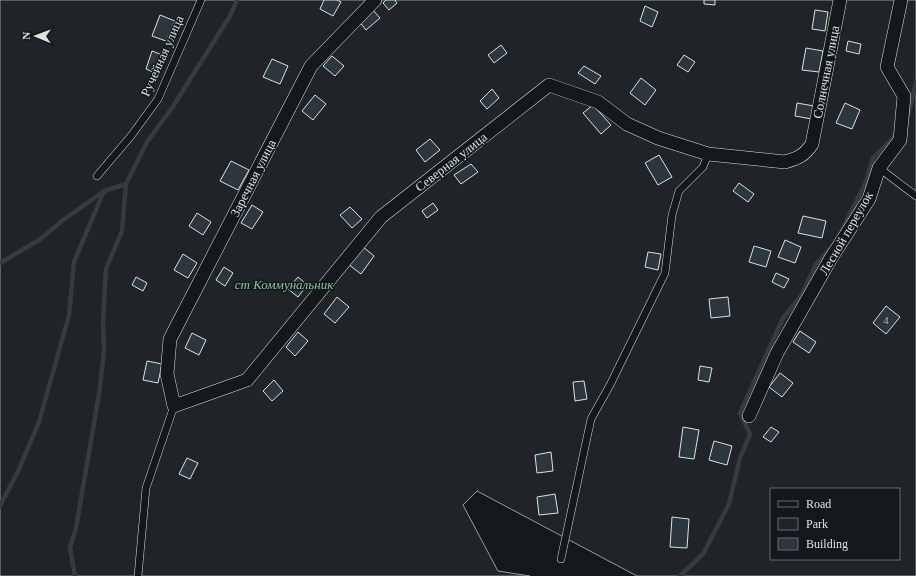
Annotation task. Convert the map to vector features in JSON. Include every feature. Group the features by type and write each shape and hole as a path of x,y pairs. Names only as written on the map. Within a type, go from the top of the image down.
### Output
{"street":[{"name":"Заречная улица","path":"174,406 167,374 170,339 311,66 375,0"},
{"name":"Солнечная улица","path":"812,144 840,0"},
{"name":"Лесной переулок","path":"749,416 776,353 831,258 868,199 879,168 900,140 904,96 887,67 901,0"},
{"name":"Северная улица","path":"174,406 247,380 381,217 549,85 598,102 627,124 658,138 708,154 785,162 797,158 806,152 812,144"}],"lane":[{"name":"Ручейная улица","path":"97,176 131,136 158,99 201,0"},
{"path":"561,559 591,419 610,385 665,273 672,215 680,191 703,167 708,154"},
{"path":"879,168 916,196"},
{"path":"138,576 146,488 174,406"}],"green space":[{"name":"ст Коммунальник","path":"0,0 916,0 916,576 637,576 477,491 463,505 498,571 530,576 0,576"}],"building":[{"path":"324,0 337,0 341,2 333,16 320,9"},
{"path":"386,0 395,0 397,3 389,10 383,3"},
{"path":"704,0 715,0 715,5 704,4"},
{"path":"645,6 658,12 652,27 640,21"},
{"path":"372,9 380,18 366,30 358,20"},
{"path":"815,10 828,12 825,31 812,29"},
{"path":"160,15 175,21 166,41 152,36"},
{"path":"848,41 861,44 859,54 846,51"},
{"path":"501,45 507,53 494,63 488,55"},
{"path":"806,48 823,51 819,72 802,70"},
{"path":"152,51 165,56 158,74 146,69"},
{"path":"684,55 695,62 688,72 677,65"},
{"path":"332,56 344,66 335,76 323,66"},
{"path":"272,59 288,66 280,84 263,77"},
{"path":"584,66 601,76 595,84 578,73"},
{"path":"641,78 656,90 645,105 630,93"},
{"path":"492,89 499,98 487,109 480,101"},
{"path":"315,95 326,104 313,120 302,111"},
{"path":"797,103 814,106 812,119 795,116"},
{"path":"845,103 860,110 852,129 836,123"},
{"path":"593,105 611,125 601,134 583,113"},
{"path":"430,139 440,150 425,162 416,150"},
{"path":"659,155 672,177 658,185 645,163"},
{"path":"231,161 249,170 238,190 220,181"},
{"path":"471,164 478,172 461,184 454,175"},
{"path":"739,183 754,194 748,202 733,191"},
{"path":"433,203 438,210 427,218 422,211"},
{"path":"252,205 263,212 252,229 241,223"},
{"path":"350,207 362,219 352,228 340,215"},
{"path":"197,213 211,222 203,235 189,226"},
{"path":"803,216 826,221 822,238 798,233"},
{"path":"785,240 801,247 795,263 778,257"},
{"path":"362,246 374,256 361,274 348,264"},
{"path":"754,246 771,251 766,267 749,262"},
{"path":"648,252 661,254 658,270 645,267"},
{"path":"183,254 197,263 188,278 174,270"},
{"path":"224,267 233,273 225,286 216,280"},
{"path":"776,273 789,279 784,288 772,282"},
{"path":"136,277 147,283 143,291 132,285"},
{"path":"298,277 307,285 298,297 288,289"},
{"path":"337,297 349,307 335,323 324,314"},
{"path":"728,297 730,316 711,318 709,299"},
{"path":"886,306 900,317 886,334 873,323"},
{"path":"800,331 816,342 809,353 793,342"},
{"path":"298,332 308,341 295,356 286,347"},
{"path":"192,333 206,340 199,355 185,348"},
{"path":"147,361 162,364 158,383 143,380"},
{"path":"700,366 712,368 709,382 698,380"},
{"path":"780,373 793,383 782,397 769,387"},
{"path":"274,380 283,391 272,401 263,391"},
{"path":"584,381 587,399 575,401 573,382"},
{"path":"683,427 699,430 694,459 679,457"},
{"path":"771,427 779,432 771,442 763,437"},
{"path":"714,441 732,446 727,465 709,460"},
{"path":"551,452 553,471 537,473 535,455"},
{"path":"187,458 198,463 190,479 179,474"},
{"path":"555,494 558,513 539,515 537,497"},
{"path":"672,517 689,519 687,548 670,547"}],"waterway":[{"path":"75,576 70,548 76,528 99,394 104,351 103,322 106,269 122,231 126,184 147,142 172,108 230,16 237,0"},
{"path":"908,116 916,82"},
{"path":"842,230 866,182 873,158 897,134"},
{"path":"0,506 19,469 39,422 69,315 74,262 104,191 126,184"},
{"path":"0,263 39,240 62,221 104,191"},
{"path":"680,576 703,554 729,504 740,458 750,434 740,413 783,318 801,296 816,264 829,250"}]}
